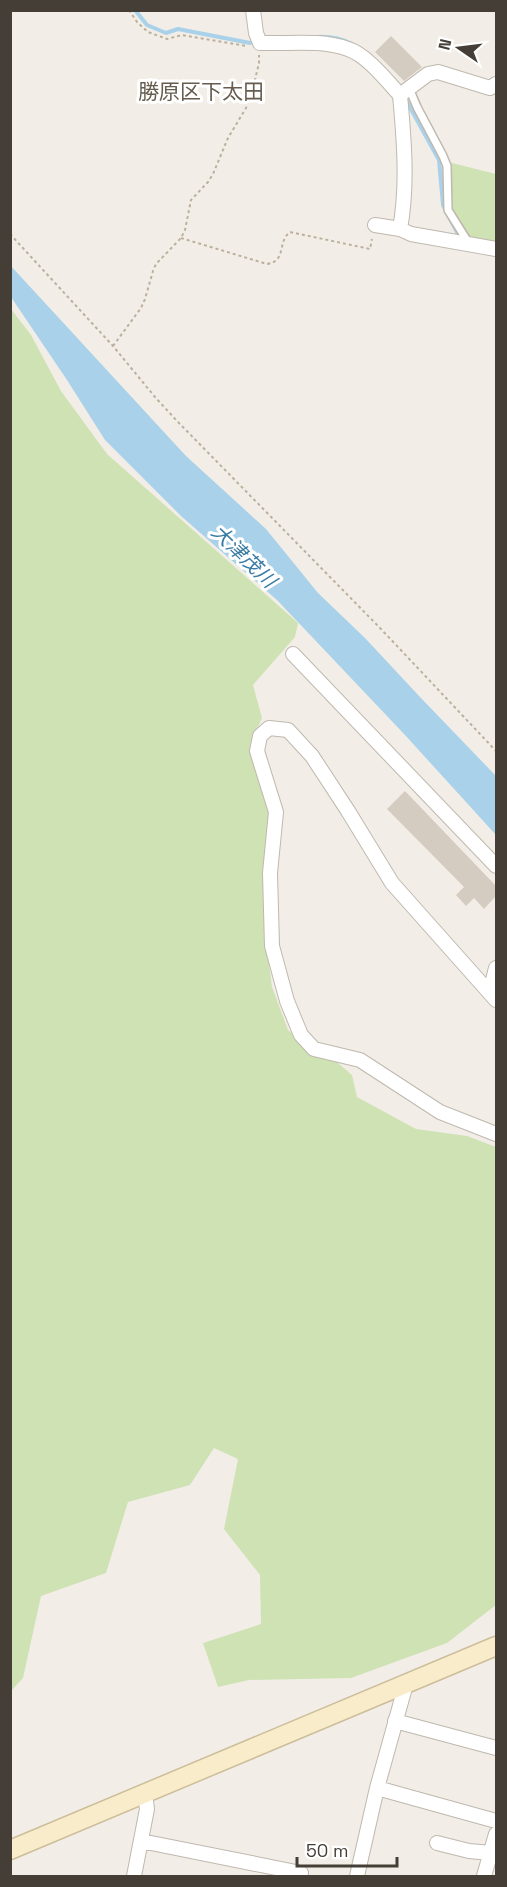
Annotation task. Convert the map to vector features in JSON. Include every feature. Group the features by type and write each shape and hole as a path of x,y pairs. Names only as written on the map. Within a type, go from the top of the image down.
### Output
{"street":[{"path":"253,10 258,38 349,49 405,92"},
{"path":"405,92 428,74 438,72 490,88 496,84"},
{"path":"400,229 404,209 405,92"},
{"path":"375,225 400,229 411,234 496,249"},
{"path":"293,654 496,866"},
{"path":"493,996 392,883 312,756 288,730 269,728 260,736 257,751 276,812 270,873 272,946 287,1001 301,1035 314,1049 360,1060 440,1112 496,1134"},
{"path":"493,996 496,968"},
{"path":"10,1850 496,1646"},
{"path":"357,1876 377,1788 406,1684"},
{"path":"395,1721 496,1748"},
{"path":"377,1788 496,1821"},
{"path":"134,1876 147,1809 145,1794"},
{"path":"484,1876 496,1834"},
{"path":"141,1841 250,1870 301,1874"},
{"path":"436,1843 469,1851 491,1853"}],"lane":[{"path":"405,92 417,107 443,156 447,166 448,210 470,244"}],"path":[{"path":"129,10 148,32 166,39 182,35 250,46 258,38"},
{"path":"113,346 146,299 156,264 181,238 185,230 191,200 213,174 228,138 246,108 254,88 259,63 258,38"},
{"path":"181,238 267,264 274,263 278,259 286,235 290,232 370,249 375,225"},
{"path":"10,234 113,346 155,398 381,629 496,751"}],"green space":[{"path":"448,162 496,174 496,243 468,239 453,213 448,190"},
{"path":"11,309 31,335 61,391 107,454 298,623 295,637 253,685 262,718 250,745 270,807 265,858 264,925 272,987 288,1030 307,1046 318,1046 352,1075 357,1097 416,1129 467,1136 496,1147 496,1605 447,1643 351,1678 249,1680 218,1687 203,1643 261,1624 260,1575 224,1529 238,1459 214,1448 190,1485 128,1502 106,1573 41,1596 23,1678 11,1691"}],"water":[{"name":"大津茂川","path":"10,265 186,456 266,529 318,593 365,638 496,776 496,835 277,600 181,516 105,440 11,297"}],"building":[{"path":"391,36 422,67 404,81 375,52"},
{"path":"405,791 496,886 496,896 484,909 474,898 466,906 456,895 464,887 387,809"}],"waterway":[{"path":"135,10 147,25 166,33 178,29 250,43 255,41"},
{"path":"316,37 334,38 352,44"},
{"path":"406,100 439,160 443,205 460,238"}],"district":[{"name":"勝原区下太田","path":"201,91"}]}
